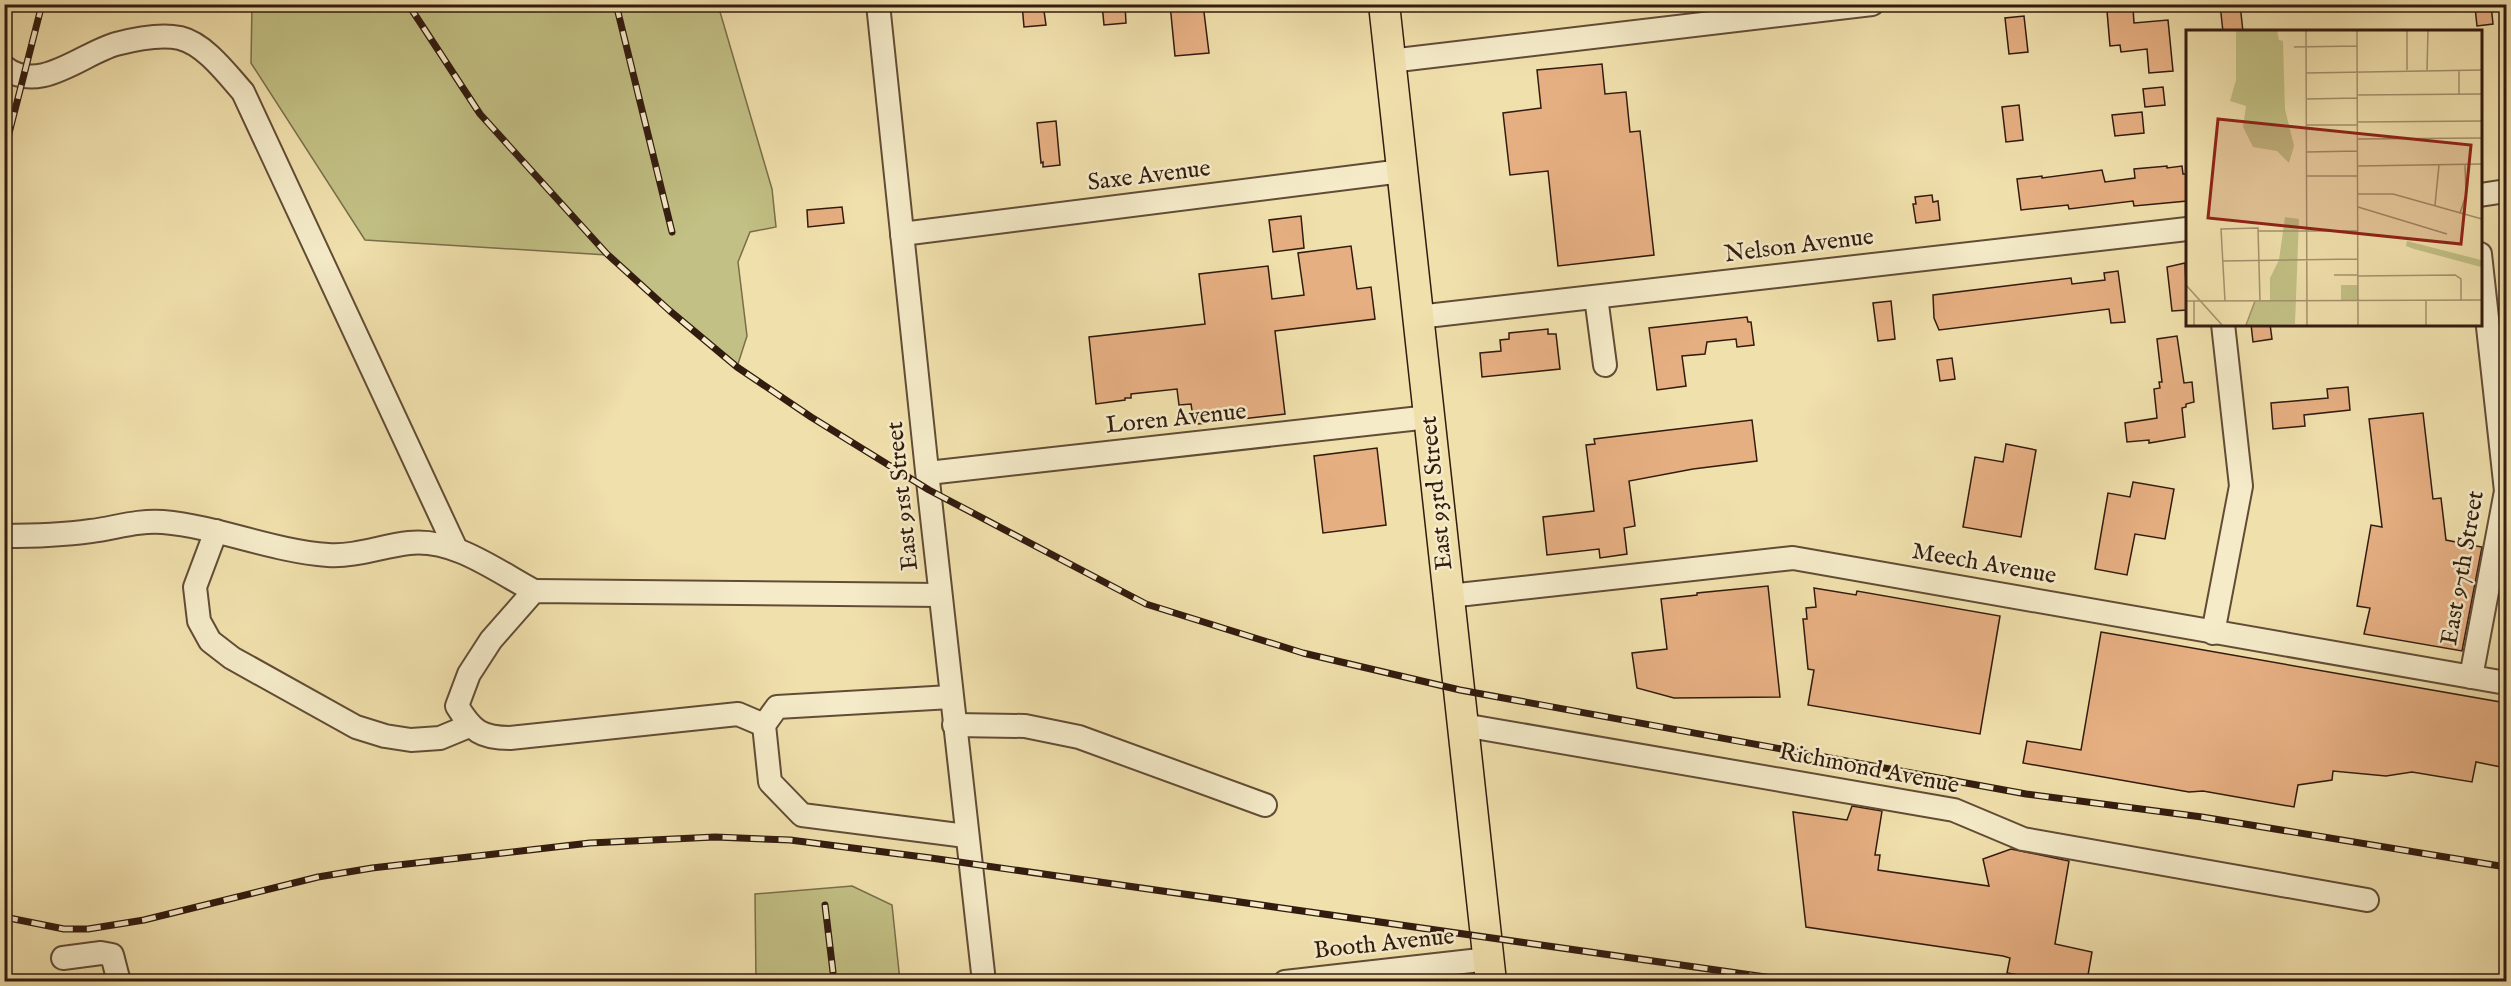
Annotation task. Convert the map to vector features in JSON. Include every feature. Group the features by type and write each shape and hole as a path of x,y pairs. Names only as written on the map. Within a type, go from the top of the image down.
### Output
{"main road":[{"name":"East 93rd Street","path":"1384,4 1490,970"}],"street":[{"name":"East 91st Street","path":"878,4 966,836 984,981"},
{"path":"1390,61 1872,4"},
{"path":"4,67 17,76 39,76 55,72 115,44 157,37 182,39 200,49 223,69 243,92 456,549"},
{"name":"Saxe Avenue","path":"902,234 1402,171"},
{"path":"2481,195 2506,191"},
{"name":"Nelson Avenue","path":"1418,317 2186,229"},
{"name":"East 97th Street","path":"2471,677 2506,491 2481,263"},
{"path":"1596,297 1605,365"},
{"path":"2213,633 2241,486 2223,326"},
{"name":"Loren Avenue","path":"928,473 1429,417"},
{"path":"4,536 39,536 92,531 134,523 162,522 216,531 294,551 331,555 370,551 408,543 435,543 456,549 534,591 940,595"},
{"path":"216,531 195,587 200,621 210,641 217,647 232,658 356,727 385,736 411,740 440,738 469,726"},
{"name":"Meech Avenue","path":"1449,596 1793,558 2506,683"},
{"path":"534,591 491,640 469,674 457,706 469,726 490,738 510,738 738,714 764,725"},
{"path":"951,696 777,707 764,725 770,782 802,815 966,836"},
{"name":"Richmond Avenue","path":"1463,724 1954,810 2023,839 2367,900"},
{"path":"954,725 1025,726 1079,736 1266,805"},
{"path":"63,958 101,953 111,955 119,981"},
{"name":"Booth Avenue","path":"1285,981 1490,970"}],"shaded area":[{"path":"252,5 718,5 772,189 776,227 750,232 738,262 747,336 737,367 607,255 365,240 251,63"},
{"path":"852,886 892,905 900,981 756,981 755,894"}],"building":[{"path":"1022,4 1043,4 1046,25 1024,27"},
{"path":"1102,4 1125,4 1126,23 1104,25"},
{"path":"1170,4 1203,4 1209,53 1175,56"},
{"path":"2220,4 2240,4 2243,30 2223,30"},
{"path":"2491,5 2493,24 2477,26 2475,7"},
{"path":"2133,8 2134,23 2168,20 2173,71 2149,73 2147,49 2121,52 2120,45 2110,46 2107,11"},
{"path":"2024,16 2028,52 2009,54 2005,18"},
{"path":"1602,64 1605,94 1626,92 1630,132 1640,131 1654,255 1558,266 1548,171 1510,175 1503,113 1541,108 1537,70"},
{"path":"2163,87 2165,105 2145,107 2143,89"},
{"path":"2019,105 2023,140 2006,142 2002,107"},
{"path":"2142,112 2144,133 2115,136 2112,115"},
{"path":"1056,121 1060,165 1043,167 1037,123"},
{"path":"2182,166 2183,174 2186,174 2186,201 2134,206 2133,201 2069,209 2068,205 2021,210 2017,179 2102,170 2105,182 2135,178 2134,169"},
{"path":"1932,195 1933,202 1938,201 1940,220 1916,223 1913,204 1916,204 1915,197"},
{"path":"842,207 844,223 808,227 807,210"},
{"path":"1301,216 1304,248 1273,252 1269,220"},
{"path":"1351,246 1357,289 1371,287 1375,319 1275,331 1285,414 1198,424 1194,423 1191,404 1179,405 1177,389 1131,394 1131,398 1125,398 1125,400 1096,404 1089,337 1205,324 1199,274 1268,266 1272,299 1304,295 1298,253"},
{"path":"2185,263 2186,310 2172,311 2167,267"},
{"path":"2118,271 2125,322 2111,323 2109,309 1939,330 1934,318 1933,295 2071,278 2072,284 2105,280 2104,273"},
{"path":"1891,301 1895,339 1878,341 1873,303"},
{"path":"1747,317 1748,322 1751,322 1754,345 1737,347 1736,339 1707,342 1705,354 1682,356 1686,386 1657,390 1649,328"},
{"path":"2251,326 2270,326 2272,339 2253,342"},
{"path":"1548,329 1548,334 1556,334 1560,369 1482,377 1480,353 1501,351 1500,340 1509,339 1509,333"},
{"path":"2177,336 2184,383 2192,382 2194,402 2182,408 2185,437 2149,443 2149,440 2127,442 2125,423 2157,418 2154,389 2160,388 2159,382 2162,382 2157,339"},
{"path":"1952,358 1955,379 1940,381 1937,360"},
{"path":"2348,387 2350,410 2304,415 2305,426 2273,429 2271,403 2328,398 2327,389"},
{"path":"2423,413 2433,499 2441,498 2446,540 2482,547 2462,651 2364,634 2370,608 2357,606 2371,525 2382,527 2369,419"},
{"path":"1752,420 1757,461 1693,469 1629,481 1635,526 1624,528 1627,554 1600,558 1599,549 1547,555 1543,517 1594,511 1586,445 1595,444 1594,439"},
{"path":"2006,444 2036,450 2021,537 1963,527 1975,457 2003,462"},
{"path":"1377,448 1386,525 1323,533 1314,456"},
{"path":"2133,482 2174,489 2165,539 2135,534 2127,575 2095,569 2108,493 2130,497"},
{"path":"1768,586 1780,697 1674,698 1637,688 1632,653 1667,649 1661,599"},
{"path":"1814,588 1856,595 1857,591 2000,616 1980,734 1808,705 1814,670 1808,669 1803,619 1807,619 1806,608 1816,607"},
{"path":"2101,632 2506,703 2506,768 2476,762 2472,782 2412,772 2386,776 2333,771 2332,780 2298,785 2294,807 2203,791 2189,792 2023,763 2027,741 2081,750"},
{"path":"1852,806 1882,811 1875,855 1880,855 1878,870 1989,886 1983,859 2011,849 2069,861 2055,944 2092,952 2087,981 2055,981 2007,973 2010,958 2003,956 1806,927 1793,812 1847,820"}],"railway":[{"path":"4,153 42,4"},
{"path":"408,4 480,114 607,254 737,367 811,417 929,490 1146,604 1303,653 1460,690 2026,794 2202,817 2506,867"},
{"path":"616,4 672,232"},
{"path":"4,917 64,929 88,929 144,920 318,877 372,868 590,843 715,837 790,840 931,858 1800,982"},
{"path":"825,905 833,972"}]}
